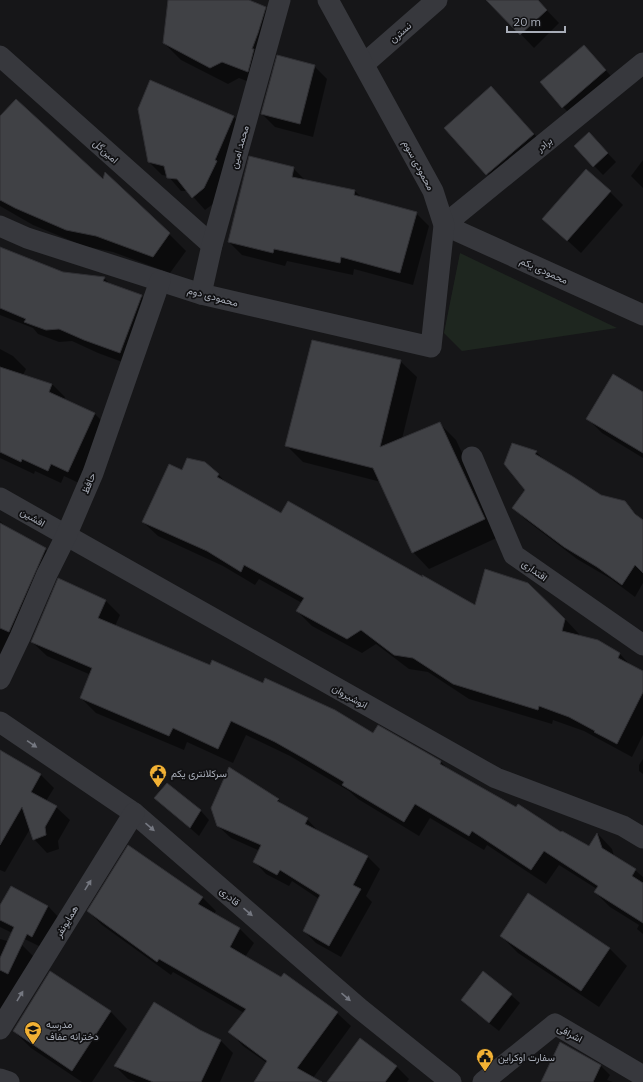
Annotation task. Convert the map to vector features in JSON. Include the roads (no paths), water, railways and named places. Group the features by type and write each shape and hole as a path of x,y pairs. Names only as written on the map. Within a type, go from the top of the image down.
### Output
{"street":[{"name":"محمد امین","path":"200,294 212,245 280,0"},
{"name":"محمودی سوم","path":"328,0 433,191 444,225 431,348"},
{"name":"نسترن","path":"364,64 436,0"},
{"name":"امین‌گل","path":"0,56 212,245"},
{"name":"برادر","path":"444,225 643,63"},
{"name":"محمودی یکم","path":"444,225 643,315"},
{"name":"محمودی دوم","path":"0,226 26,238 200,294 431,348"},
{"name":"حافظ","path":"0,679 47,574 66,536 93,473 160,281"},
{"name":"اقتداری","path":"472,457 514,555 643,645"},
{"name":"افشین","path":"0,498 66,536"},
{"name":"انوشیروان","path":"66,536 496,778 623,826 643,838"},
{"name":"قادری","path":"0,722 134,813 359,1008 451,1082"},
{"name":"همایونفر","path":"0,1029 134,813"},
{"name":"اشرافی","path":"483,1082 555,1024 643,1076"},
{"path":"0,1079 9,1082"}],"place":[{"name":"سرکلانتری یکم","path":"158,788"},
{"name":"مدرسه دخترانه عفاف","path":"33,1045"},
{"name":"سفارت اوکراین","path":"485,1072"}]}
